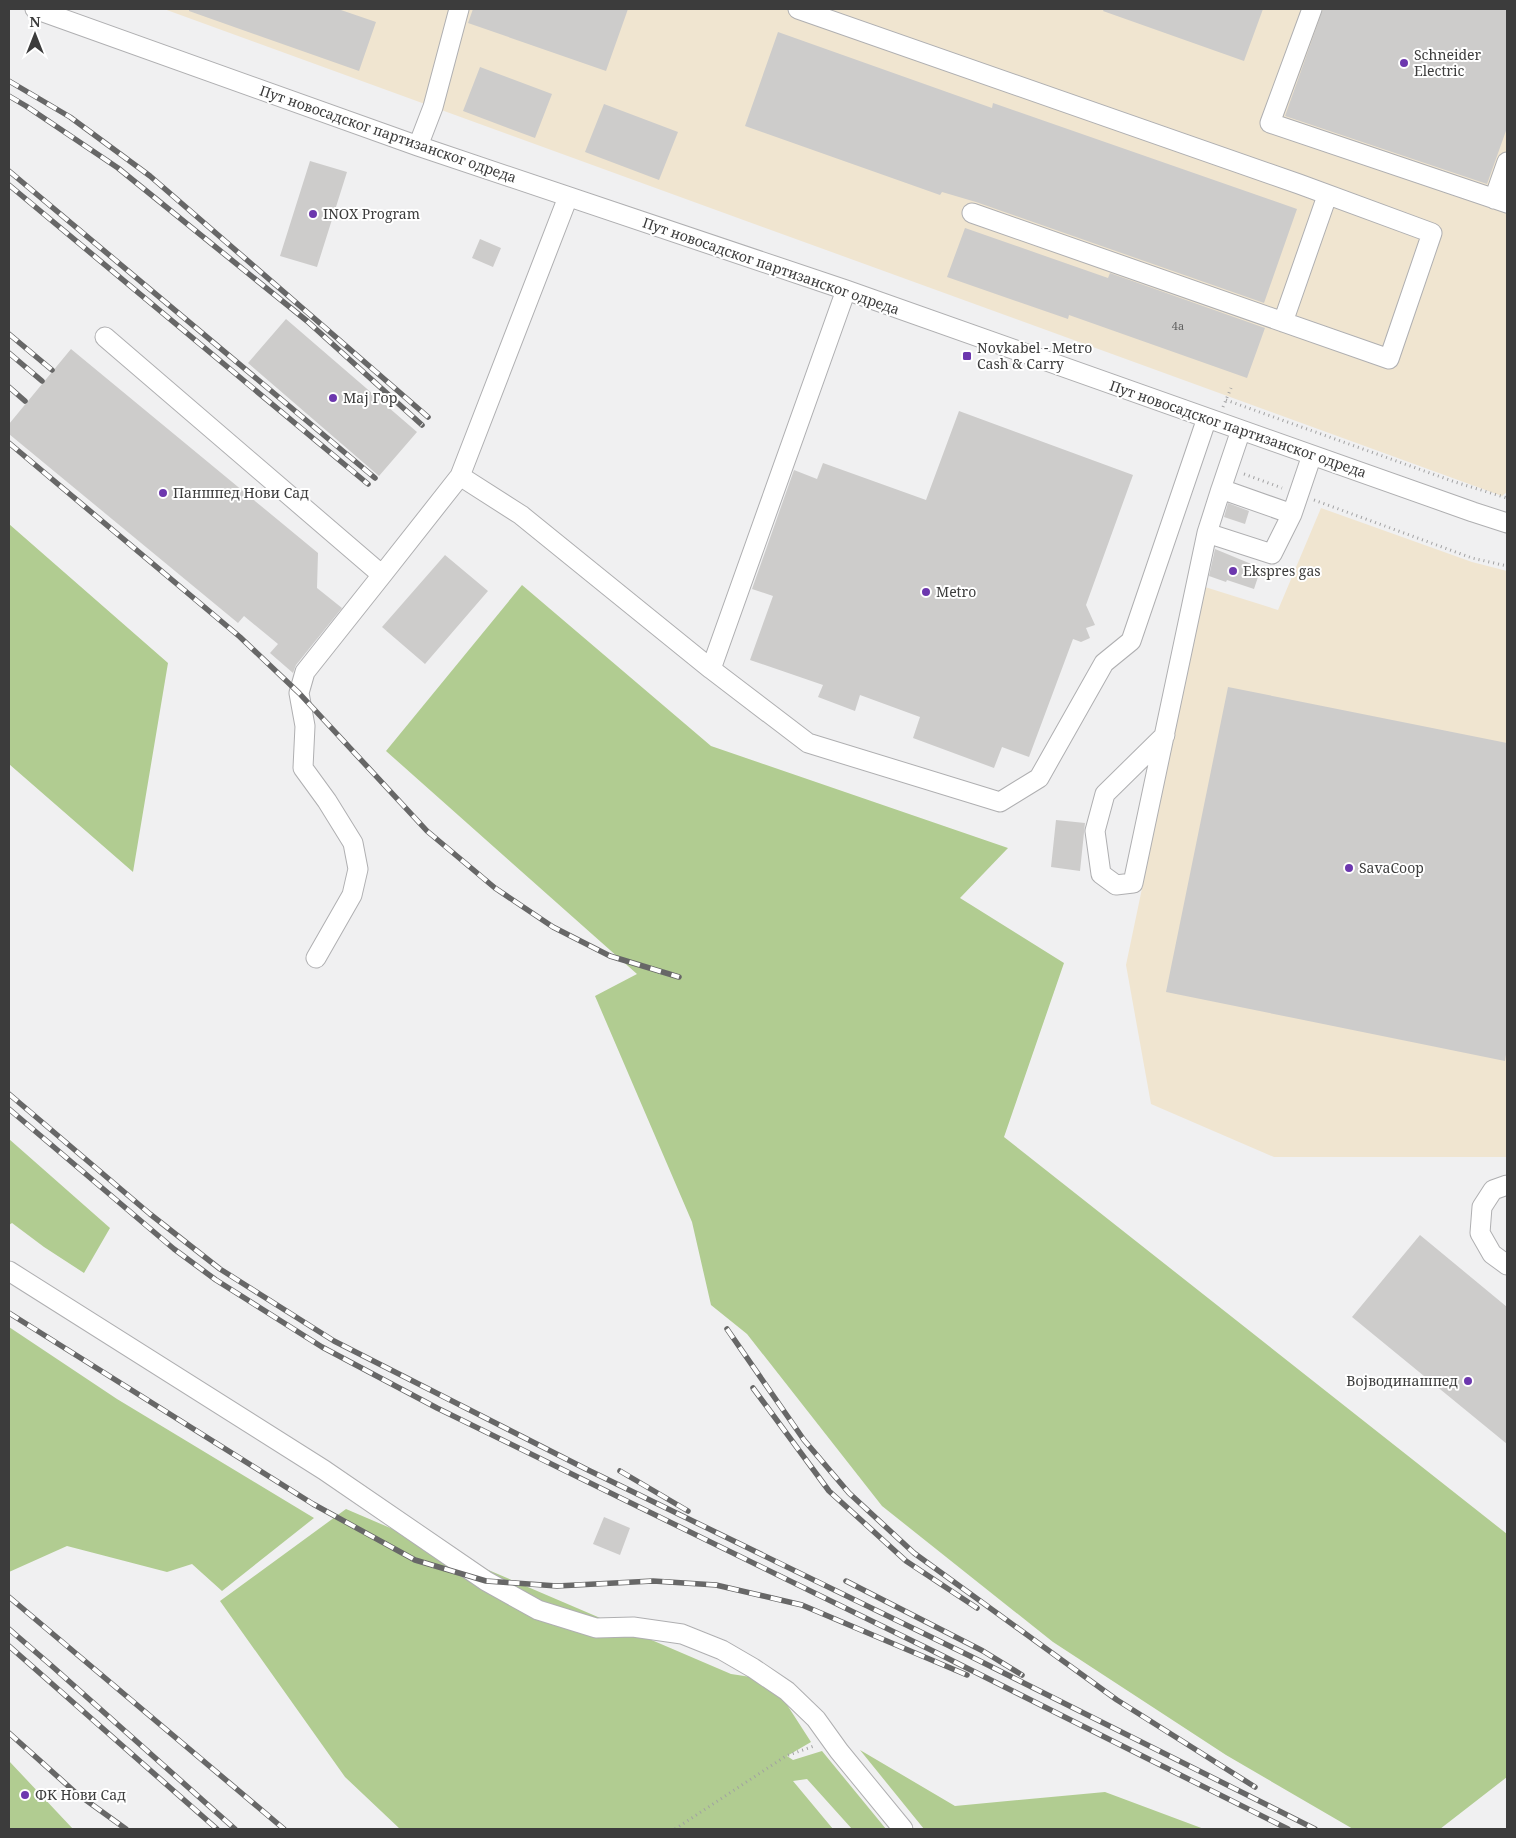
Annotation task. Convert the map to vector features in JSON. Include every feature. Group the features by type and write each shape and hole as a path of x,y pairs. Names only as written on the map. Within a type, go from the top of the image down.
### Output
{"street":[{"name":"Пут новосадског партизанског одреда","path":"35,9 418,146 846,290 1507,523"},
{"path":"418,146 433,106 459,9"},
{"path":"798,9 1298,184 1432,233 1389,359 972,213"},
{"path":"1312,9 1270,123 1501,201 1507,162"},
{"path":"1283,322 1327,196"},
{"path":"316,958 352,896 358,869 353,843 327,801 303,768 305,726 299,693 306,672 460,476 568,197"},
{"path":"711,669 846,290"},
{"path":"105,337 382,575"},
{"path":"460,476 521,515 711,669 808,743 1000,802 1039,778 1104,663 1131,641 1207,418"},
{"path":"1165,735 1105,794 1095,830 1101,874 1116,885 1133,883 1165,735 1208,533 1241,430"},
{"path":"1208,533 1272,554 1292,514 1312,455"},
{"path":"1221,489 1292,514"},
{"path":"1507,1184 1493,1190 1482,1207 1480,1233 1492,1254 1507,1265"},
{"path":"9,1271 324,1470 486,1581 538,1610 596,1628 633,1627 682,1634 722,1650 753,1668 787,1691 816,1719 903,1829"}],"path":[{"path":"1226,400 1455,482 1507,498"},
{"path":"1228,468 1472,558 1507,566"},
{"path":"675,1829 786,1756 831,1740"}],"shaded area":[{"path":"164,9 1507,9 1507,492 1502,496"},
{"path":"1321,508 1472,562 1507,571 1507,1157 1274,1157 1151,1104 1126,965 1205,587 1278,610"}],"green space":[{"path":"9,524 168,663 133,872 9,764"},
{"path":"522,585 711,746 1008,848 960,898 1064,963 1004,1137 1507,1534 1507,1777 1440,1829 1353,1829 1226,1755 1053,1642 882,1506 747,1334 711,1305 692,1222 595,996 637,974 386,751"},
{"path":"9,1139 110,1228 84,1273 12,1223 9,1225"},
{"path":"9,1327 117,1399 314,1518 222,1591 192,1564 167,1572 67,1546 9,1572"},
{"path":"346,1509 731,1674 771,1680 811,1742 787,1756 793,1760 822,1751 886,1829 852,1829 807,1779 793,1781 833,1829 400,1829 345,1777 220,1601"},
{"path":"860,1750 955,1806 1105,1792 1204,1829 924,1829"},
{"name":"ФК Нови Сад","path":"9,1761 73,1829 9,1829"}],"building":[{"path":"189,9 338,9 376,22 359,71 189,11"},
{"path":"473,9 628,9 606,71 468,23"},
{"path":"1104,9 1263,9 1244,61 1103,11"},
{"name":"Schneider Electric","path":"1323,9 1507,9 1507,128 1487,184 1285,116"},
{"path":"778,32 992,108 993,103 1297,209 1264,303 976,202 942,192 940,195 745,126"},
{"path":"480,67 552,94 535,138 463,111"},
{"path":"604,104 678,132 659,180 585,152"},
{"name":"INOX Program","path":"310,161 347,172 317,267 280,256"},
{"path":"965,228 1108,278 1110,273 1265,328 1247,378 1069,315 1068,319 947,277"},
{"path":"480,239 501,248 493,267 472,258"},
{"name":"Мај Гор","path":"286,319 417,432 379,476 248,363"},
{"name":"Паншпед Нови Сад","path":"71,349 318,553 317,588 342,608 296,665 293,673 270,653 278,644 244,616 238,623 9,434 9,424"},
{"name":"Metro","path":"959,411 1133,475 1086,605 1095,625 1086,628 1090,638 1081,642 1073,639 1029,757 1002,747 994,768 913,738 920,717 860,695 855,711 818,697 823,685 750,660 773,596 752,589 794,470 817,479 823,463 926,500"},
{"path":"1228,503 1249,511 1245,524 1224,517"},
{"name":"Ekspres gas","path":"1215,549 1261,568 1254,589 1209,576"},
{"path":"445,555 488,591 425,664 382,627"},
{"name":"SavaCoop","path":"1228,687 1507,743 1507,1048 1505,1061 1166,992"},
{"path":"1056,820 1085,823 1080,871 1051,867"},
{"name":"Војводинашпед","path":"1420,1235 1507,1307 1507,1444 1352,1317"},
{"path":"604,1517 630,1528 620,1555 593,1544"}],"railway":[{"path":"9,81 70,117 150,176 428,417"},
{"path":"9,96 118,168 307,321 422,425"},
{"path":"9,171 375,478"},
{"path":"9,185 368,484"},
{"path":"9,334 52,370"},
{"path":"9,353 42,381"},
{"path":"9,387 25,401"},
{"path":"9,443 240,637 299,693 427,831 495,888 553,927 610,956 679,977"},
{"path":"9,1094 150,1214 220,1269 334,1341 586,1469 968,1655 1315,1829"},
{"path":"9,1109 174,1249 216,1280 322,1347 437,1408 935,1652 1288,1829"},
{"path":"9,1313 313,1504 415,1560 486,1581 557,1586 653,1581 716,1585 802,1605 967,1675"},
{"path":"727,1329 804,1440 849,1493 914,1553 1117,1700 1255,1787"},
{"path":"753,1388 829,1491 906,1561 977,1608"},
{"path":"620,1471 688,1511"},
{"path":"846,1581 983,1651 1022,1675"},
{"path":"9,1597 284,1829"},
{"path":"9,1629 235,1829"},
{"path":"9,1646 217,1829"},
{"path":"9,1733 76,1793 126,1829"}],"place":[{"name":"Schneider Electric","path":"1404,63"},
{"name":"INOX Program","path":"313,214"},
{"name":"Novkabel - Metro Cash & Carry","path":"967,356"},
{"name":"Мај Гор","path":"333,398"},
{"name":"Паншпед Нови Сад","path":"163,493"},
{"name":"Ekspres gas","path":"1233,571"},
{"name":"Metro","path":"926,592"},
{"name":"SavaCoop","path":"1349,868"},
{"name":"Војводинашпед","path":"1468,1381"},
{"name":"ФК Нови Сад","path":"25,1795"}]}
